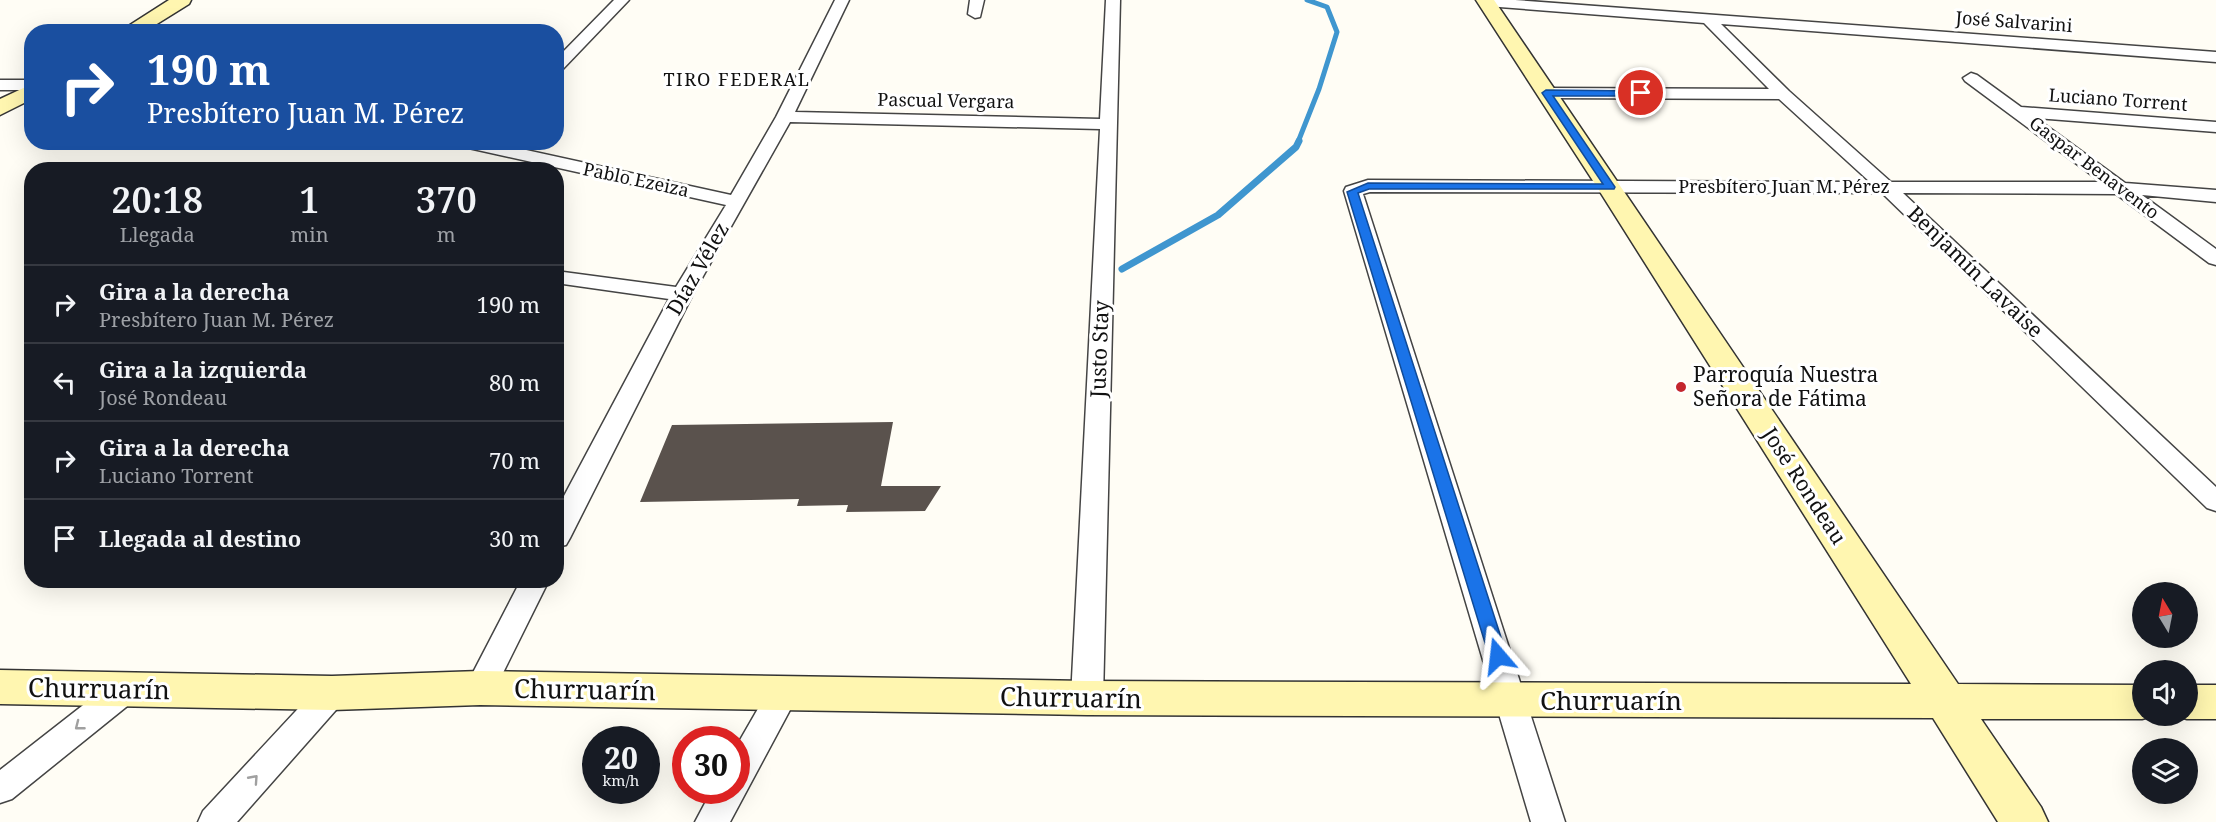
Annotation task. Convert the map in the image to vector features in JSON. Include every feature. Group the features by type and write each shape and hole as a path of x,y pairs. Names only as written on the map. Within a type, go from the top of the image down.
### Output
{"street":[{"path":"142,24 182,0"},
{"path":"564,60 622,0"},
{"name":"Díaz Vélez","path":"564,523 682,294 784,117 842,0"},
{"name":"Justo Stay","path":"1088,699 1113,0"},
{"name":"José Salvarini","path":"1485,1 2216,57"},
{"name":"José Rondeau","path":"1485,1 1610,187 2024,822"},
{"name":"Benjamín Lavaise","path":"1707,18 1783,94 1886,188 2216,502"},
{"name":"Gaspar Benavento","path":"1971,78 2216,260"},
{"path":"0,85 24,86"},
{"path":"0,108 24,92"},
{"path":"1546,93 1783,94"},
{"name":"Luciano Torrent","path":"2018,112 2216,127"},
{"name":"Pascual Vergara","path":"784,117 1108,124"},
{"name":"Pablo Ezeiza","path":"510,150 563,162"},
{"name":"Pablo Ezeiza","path":"564,162 737,202"},
{"name":"Presbítero Juan M. Pérez","path":"1512,701 1353,192 1368,186 2121,188 2216,196"},
{"path":"564,278 682,294"},
{"path":"480,688 531,588"},
{"name":"Churruarín","path":"0,687 332,693 480,688 1088,699 2132,702"},
{"path":"0,789 125,690"},
{"path":"215,822 332,693"},
{"path":"750,753 782,695"},
{"path":"1512,701 1548,822"},
{"path":"2198,702 2216,702"},
{"path":"712,822 722,804"}],"building":[{"path":"893,422 881,486 941,486 925,511 846,512 848,505 797,506 799,499 640,502 672,425"}],"waterway":[{"path":"1298,142 1319,89 1337,32 1327,7 1307,0"},
{"path":"1122,269 1218,215 1296,147 1299,141"}],"place":[{"name":"Parroquía Nuestra Señora de Fátima","path":"1681,387"}],"district":[{"name":"TIRO FEDERAL","path":"737,80"}],"route":[{"path":"1498,656 1353,192 1368,186 1610,187 1546,93 1641,93"}]}
